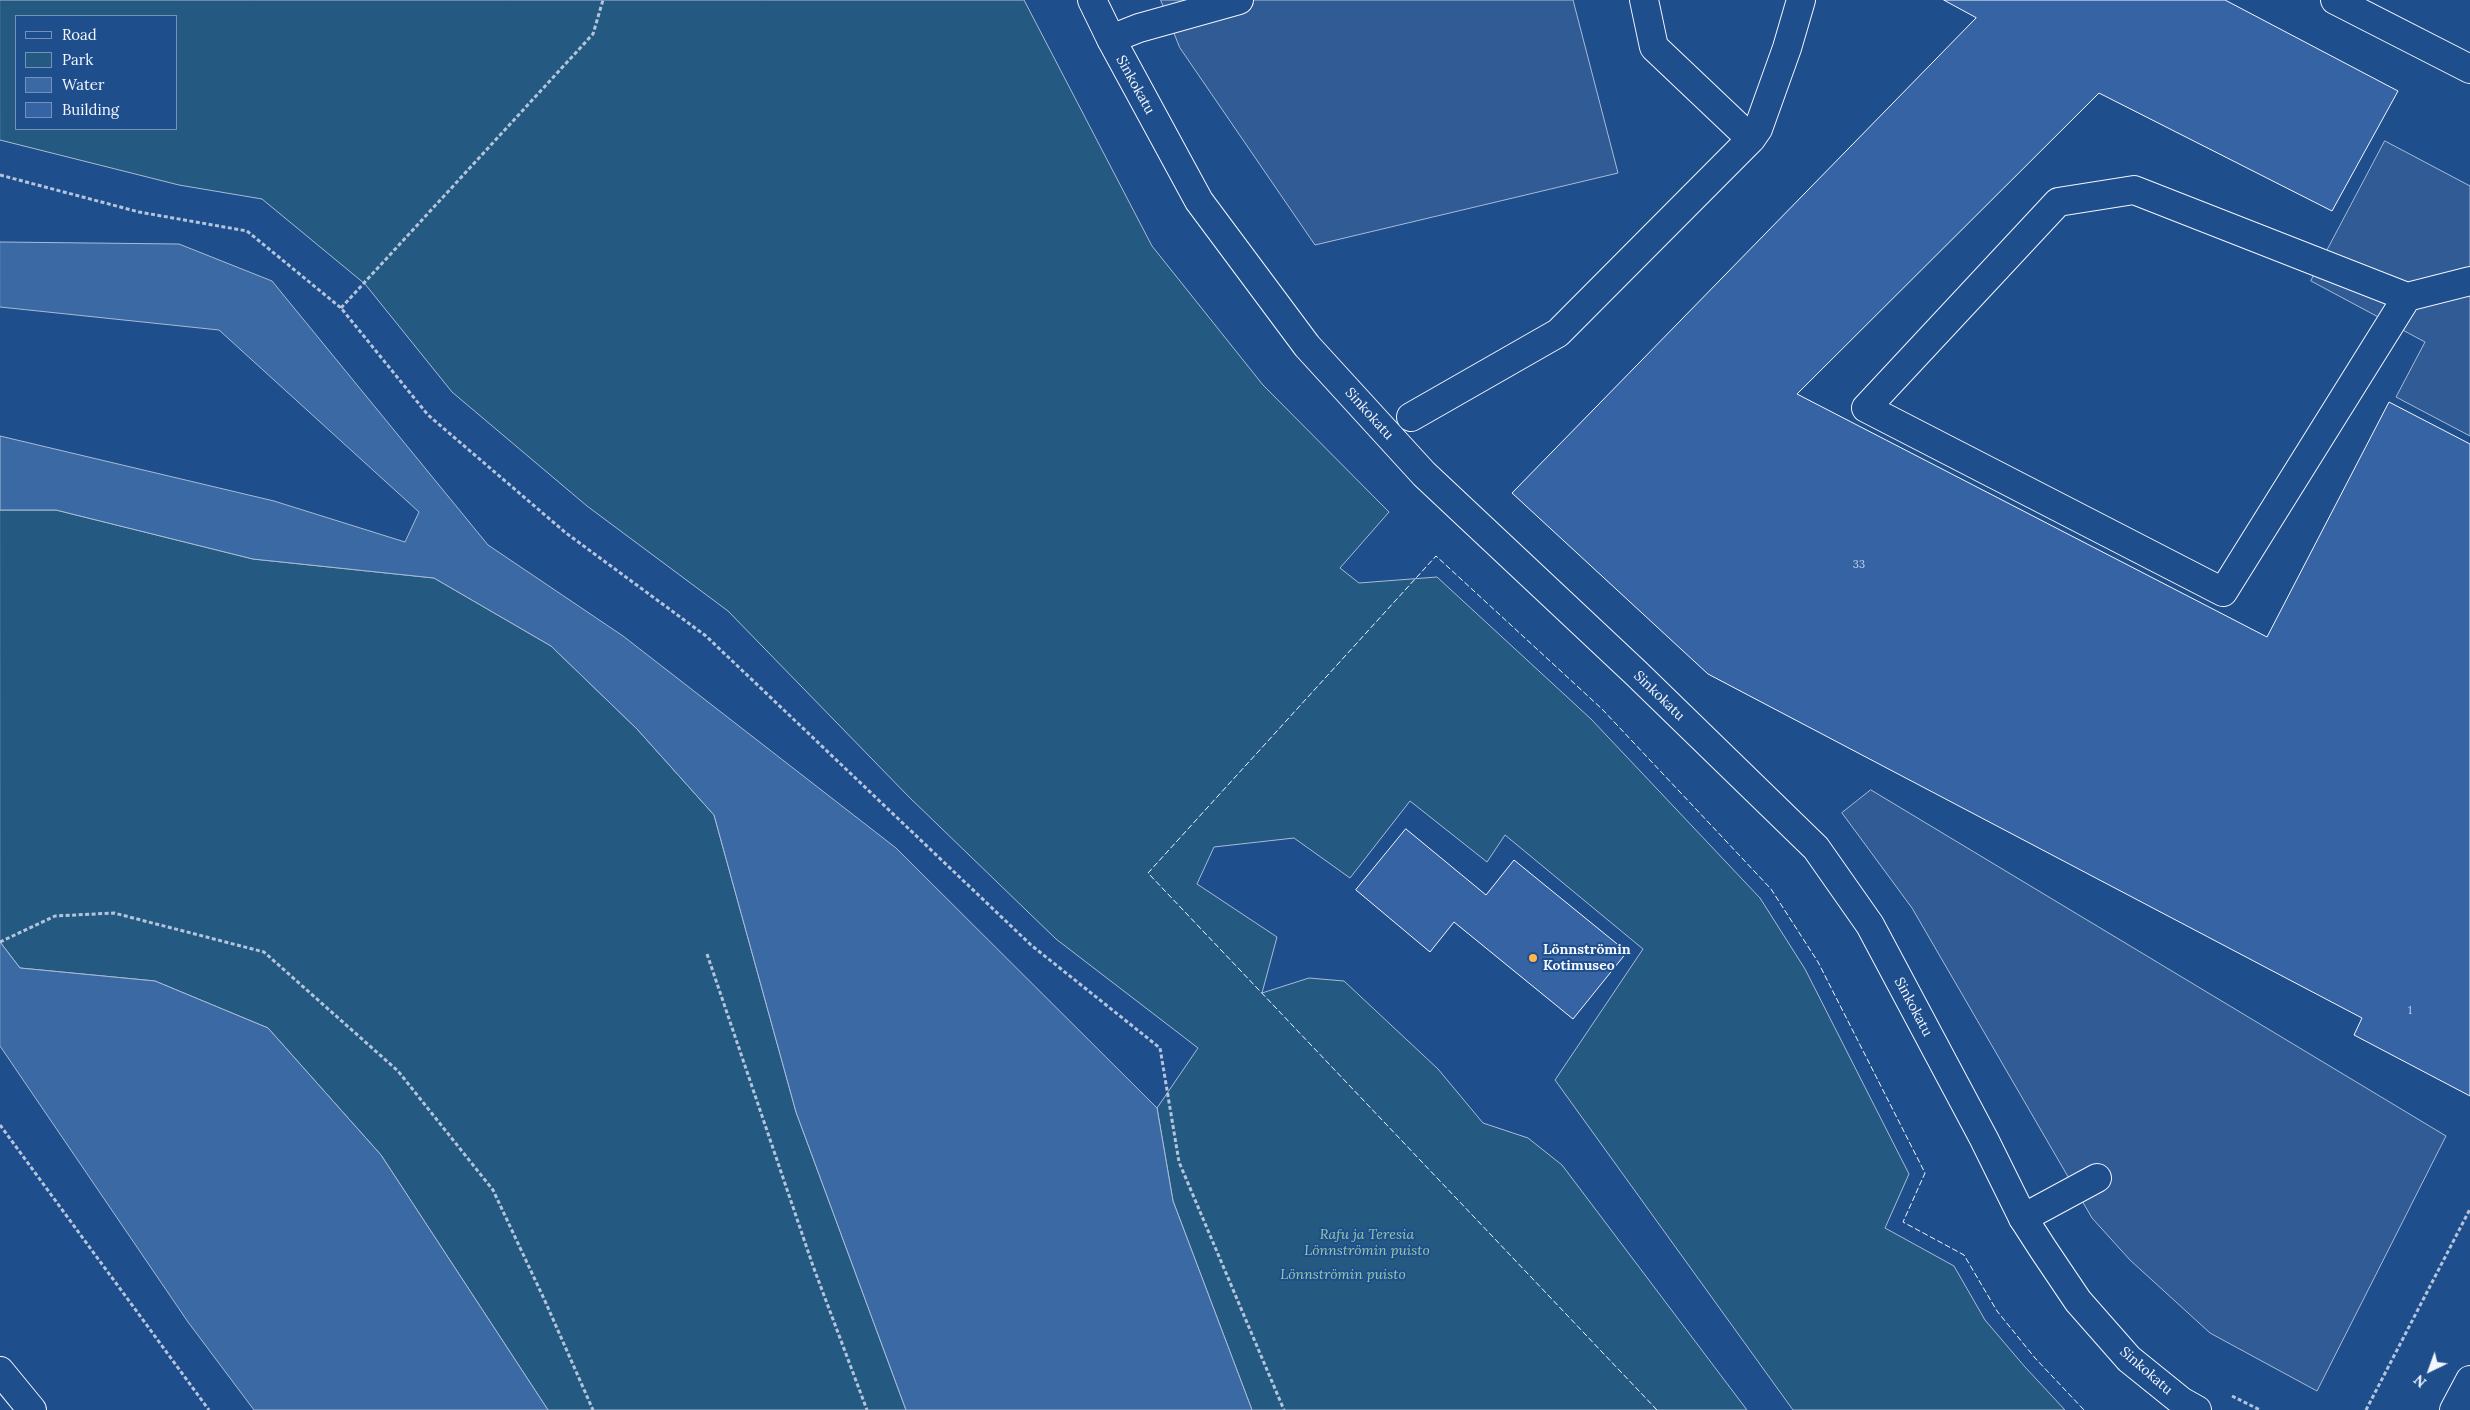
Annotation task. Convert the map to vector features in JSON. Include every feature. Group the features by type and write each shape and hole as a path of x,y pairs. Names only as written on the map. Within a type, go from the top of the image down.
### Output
{"main road":[{"name":"Sinkokatu","path":"1092,0 1110,39 1199,201 1308,346 1424,474 1636,673 1816,848 1870,925 1984,1139 2023,1218 2078,1301 2129,1359 2181,1401 2197,1410"},
{"path":"1110,39 1139,28 1239,0"},
{"path":"1644,0 1654,47 1752,139"},
{"path":"1411,417 1558,333 1752,139 1758,129 1787,48 1801,0"},
{"path":"2335,0 2470,69"},
{"path":"2407,297 2223,592 1866,408 2058,202 2134,190 2407,297 2470,281"},
{"path":"2023,1218 2097,1178"},
{"path":"0,1371 32,1410"},
{"path":"2454,1410 2470,1380"}],"path":[{"path":"341,308 593,34 604,0"},
{"path":"0,175 139,212 247,231 341,308 428,415 566,533 706,636 1031,945 1160,1048 1179,1162 1284,1410"},
{"path":"0,942 55,916 114,913 264,952 398,1071 493,1190 546,1301 592,1410"},
{"path":"707,954 812,1266 867,1410"},
{"path":"0,1125 209,1410"},
{"path":"2366,1410 2470,1209"}],"green space":[{"path":"0,0 1024,0 1152,246 1263,385 1389,512 1340,568 1359,583 1437,577 1591,719 1760,898 1805,969 1909,1174 1885,1228 1954,1266 1985,1320 2065,1410 1793,1410 1555,1080 1643,949 1505,835 1487,862 1410,801 1350,878 1294,838 1214,847 1197,884 1277,937 1262,993 1309,978 1344,981 1438,1069 1483,1123 1528,1138 1562,1165 1747,1410 1252,1410 1173,1201 1157,1108 1198,1048 1056,939 909,797 728,611 587,506 452,392 365,284 262,199 179,185 0,140"},
{"path":"0,510 56,510 253,559 434,578 551,646 637,729 714,815 796,1112 906,1410 548,1410 381,1155 268,1028 155,981 20,968 0,942"}],"shaded area":[{"path":"1161,0 1573,0 1618,173 1315,245 1180,48"},
{"path":"2385,141 2470,186 2470,436 2396,397 2425,342 2311,281"},
{"path":"1871,790 2446,1136 2317,1391 2210,1333 2130,1260 2092,1218 1912,908 1842,813"}],"water":[{"path":"0,242 179,244 272,281 488,545 623,636 896,848 1157,1108 1173,1201 1252,1410 906,1410 796,1112 714,815 637,729 551,646 434,578 253,559 56,510 0,510 0,436 274,501 405,542 419,512 219,330 0,307"},
{"path":"0,942 20,968 155,981 268,1028 381,1155 548,1410 254,1410 188,1322 0,1046"}],"building":[{"path":"1944,0 2225,0 2398,91 2332,211 2099,93 1797,394 2267,637 2389,402 2470,444 2470,1096 2354,1035 2362,1018 1708,674 1512,493 1976,18"},
{"path":"1406,829 1486,895 1514,860 1627,952 1573,1019 1454,922 1430,952 1356,890"}],"fence":[{"path":"1657,1410 1148,873 1436,556 1602,709 1771,889 1818,962 1925,1173 1903,1222 1964,1255 1997,1311 2035,1358 2084,1410"}],"place":[{"name":"Lönnströmin Kotimuseo","path":"1533,958"}],"park label":[{"name":"Rafu ja Teresia Lönnströmin puisto","path":"1367,1244"},
{"name":"Lönnströmin puisto","path":"1343,1275"}]}
